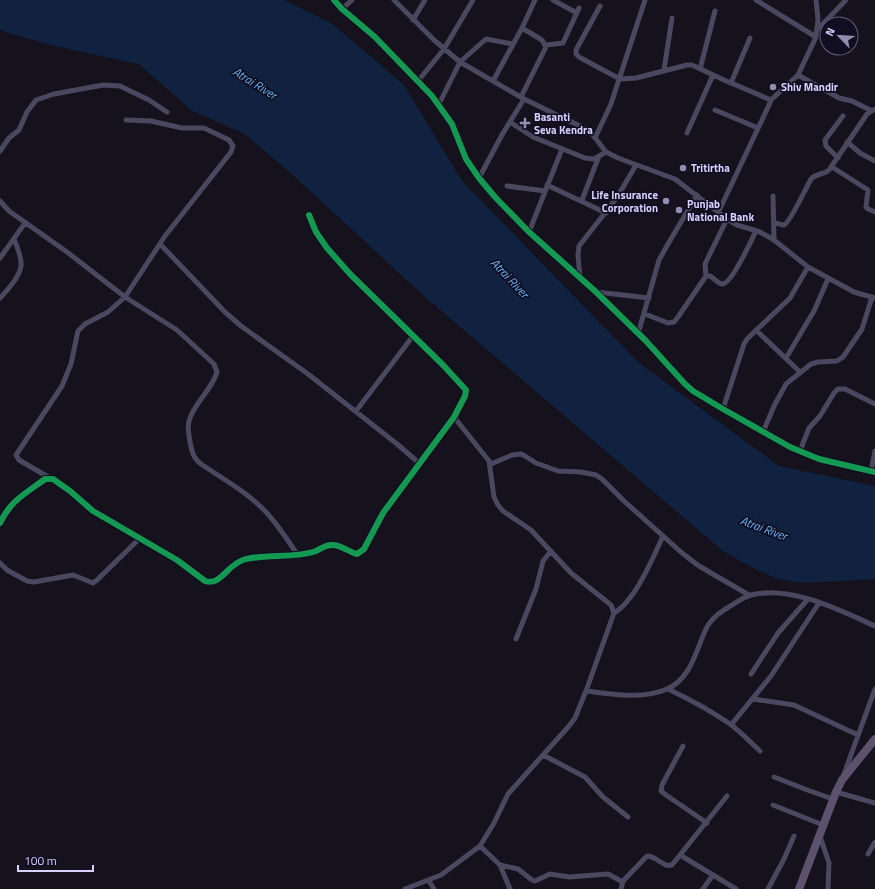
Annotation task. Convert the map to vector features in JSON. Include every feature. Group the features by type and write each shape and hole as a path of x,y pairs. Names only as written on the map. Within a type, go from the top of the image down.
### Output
{"main road":[{"path":"799,889 842,780 875,739"}],"street":[{"path":"334,0 342,9 375,37 439,104 452,124 466,158 479,178 508,211 529,232 596,292 693,391 723,410 790,447 819,459 873,471 875,451"},
{"path":"342,9 352,0"},
{"path":"394,0 413,20 460,62 522,98 584,128 596,138 606,152 675,179 727,219 737,225 756,231 774,240 808,268 854,292 874,298 862,329 843,357 837,361 811,364 786,384 774,406 763,432"},
{"path":"413,20 425,0"},
{"path":"418,81 444,49 473,0"},
{"path":"493,81 522,28 535,0"},
{"path":"546,45 563,43 578,11 552,0"},
{"path":"596,138 620,79 645,0"},
{"path":"756,0 816,36"},
{"path":"718,212 772,100 798,75 818,29 816,0"},
{"path":"818,29 846,0"},
{"path":"600,6 576,50 576,54 579,57 620,79 636,78 664,70 692,65 730,83 772,100"},
{"path":"700,69 715,10"},
{"path":"664,70 672,18"},
{"path":"479,178 510,122 545,51 546,45 542,40 522,28"},
{"path":"730,83 750,38"},
{"path":"439,104 460,62 486,39 513,44"},
{"path":"688,133 713,75"},
{"path":"798,75 839,98 852,101 874,110"},
{"path":"0,152 9,138 19,130 27,112 36,100 54,94 103,85 120,86 149,100 167,112"},
{"path":"715,110 758,128"},
{"path":"775,223 782,225 786,224 811,179 816,175 828,172 867,114 874,110"},
{"path":"838,158 826,146 825,140 843,116"},
{"path":"126,120 151,122 182,128 204,128 229,140 233,146 231,152 160,244 125,297 108,312 85,324 78,331 70,364 62,386 16,456 19,460 66,488 86,506 177,560 208,582 216,581 231,566 243,560 308,553 317,551 328,545 333,545 357,554 362,551 383,513 454,417 465,396 466,390 444,365 350,274 327,248 316,232 309,214"},
{"path":"510,122 526,134 585,158 594,159 606,152"},
{"path":"847,142 860,153 875,162"},
{"path":"529,232 562,149"},
{"path":"582,200 599,156"},
{"path":"580,278 578,255 579,246 606,213 622,190 636,165"},
{"path":"832,167 868,190 866,207 875,212"},
{"path":"548,184 606,213"},
{"path":"507,186 545,191"},
{"path":"638,334 658,265 664,250 697,195"},
{"path":"773,196 775,223 774,240"},
{"path":"0,201 9,211 67,252 125,297 177,330 193,343 217,368 214,381 190,416 188,431 192,453 196,460 201,464 243,492 255,502 280,528 297,554"},
{"path":"645,314 668,323 674,322 706,276 705,264 727,219"},
{"path":"0,258 25,223"},
{"path":"706,276 711,276 722,284 726,283 741,261 756,231"},
{"path":"0,298 16,278 21,266 19,250 14,239"},
{"path":"160,244 225,312 241,326 308,374 356,411 419,464"},
{"path":"723,410 744,344 756,330 773,316 790,298 808,268"},
{"path":"786,358 814,311 828,279"},
{"path":"596,292 649,298"},
{"path":"756,330 800,372"},
{"path":"356,411 413,336"},
{"path":"800,451 809,428 820,416 838,389 845,389 875,404"},
{"path":"405,889 441,876 480,846 494,823 508,794 575,718 614,613 611,605 571,573 531,530 504,511 498,504 494,497 491,464 454,417"},
{"path":"491,464 512,455 521,454 536,463 558,471 581,472 596,475 602,478 624,501 682,553 699,566 749,595"},
{"path":"0,523 14,501 45,479 50,478"},
{"path":"614,613 620,610 630,598 646,571 663,536"},
{"path":"0,563 7,570 27,581 34,582 73,575 93,583 140,538"},
{"path":"516,639 536,589 543,562 551,551"},
{"path":"586,691 641,695 668,688 681,678 691,665 705,631 711,621 722,611 749,595 768,593 808,599 839,610 875,626"},
{"path":"751,674 778,633 808,599"},
{"path":"731,725 753,699 783,658 819,603"},
{"path":"668,688 692,700 731,725 760,751"},
{"path":"842,780 875,689"},
{"path":"753,699 794,705 858,735"},
{"path":"682,746 662,785 661,791 707,823"},
{"path":"543,755 585,777 603,797 628,817"},
{"path":"774,777 810,791 875,803"},
{"path":"621,889 623,881 647,856 653,856 665,865 670,866 707,823 727,796"},
{"path":"773,805 823,825"},
{"path":"820,834 829,863 828,889"},
{"path":"768,889 794,836"},
{"path":"868,854 875,842"},
{"path":"480,846 500,864 510,889"},
{"path":"680,855 736,889"},
{"path":"500,864 518,868 535,881 550,874 569,877 608,874 623,881"},
{"path":"703,889 713,875"},
{"path":"429,881 434,889"}],"water":[{"name":"Atrai River","path":"0,0 284,0 331,23 404,85 462,181 639,363 779,466 875,486 875,579 803,583 778,579 753,568 723,551 424,296 295,177 245,134 191,110 139,64 55,46 5,32 0,29"}],"cycle path":[{"path":"334,0 342,9 375,37 432,96 452,124 466,159 495,197 529,232 596,292 646,341 693,391 790,447 819,459 875,472"},
{"path":"0,523 4,515 19,498 45,479 53,479 70,491 93,511 177,560 205,581 215,581 237,563 251,558 299,555 316,551 331,545 357,554 364,549 383,513 454,417 465,396 466,390 443,365 350,274 327,248 316,232 309,215"}],"place":[{"name":"Shiv Mandir","path":"773,87"},
{"name":"Basanti Seva Kendra","path":"525,123"},
{"name":"Tritirtha","path":"683,168"},
{"name":"Life Insurance Corporation","path":"666,201"},
{"name":"Punjab National Bank","path":"679,210"}]}
